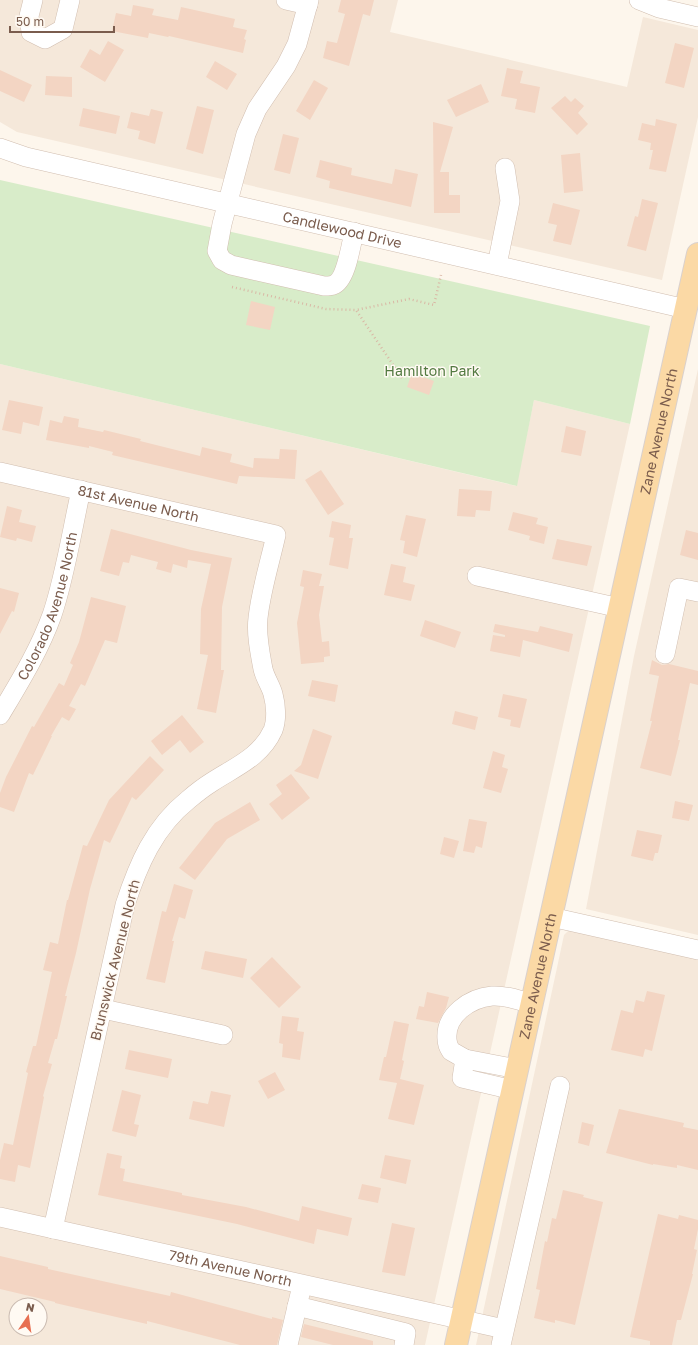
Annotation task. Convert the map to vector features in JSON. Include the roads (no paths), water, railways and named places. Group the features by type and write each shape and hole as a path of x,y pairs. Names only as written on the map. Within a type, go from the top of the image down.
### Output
{"main road":[{"name":"Zane Avenue North","path":"456,1345 698,254"}],"street":[{"path":"33,0 30,16 31,32 45,39 63,30 70,0"},
{"path":"286,0 308,2 297,44 286,66 257,109 246,134 227,203 217,251 222,260 231,265 324,286 334,286 340,281 344,274 354,232"},
{"path":"639,0 659,8 680,6 698,17"},
{"name":"Candlewood Drive","path":"0,148 26,157 686,308"},
{"path":"497,265 510,202 505,168"},
{"name":"81st Avenue North","path":"0,472 276,535"},
{"name":"Colorado Avenue North","path":"0,715 25,673 38,648 52,615 81,490"},
{"name":"Brunswick Avenue North","path":"53,1229 126,905 135,875 148,848 165,823 186,801 211,782 254,756 266,743 274,728 276,712 274,695 264,671 259,646 258,619 276,535"},
{"path":"477,576 620,608"},
{"path":"665,654 679,588 698,592"},
{"path":"551,917 698,950"},
{"path":"518,1069 465,1059 451,1051 447,1040 449,1028 454,1015 465,1006 478,999 492,996 508,997 532,1004"},
{"path":"102,1009 223,1035"},
{"path":"465,1059 462,1078 513,1090"},
{"path":"503,1337 560,1086"},
{"name":"79th Avenue North","path":"0,1217 461,1320 503,1337"},
{"path":"288,1345 302,1284"},
{"path":"297,1306 406,1333 404,1345"}],"park label":[{"name":"Hamilton Park","path":"432,371"}]}
